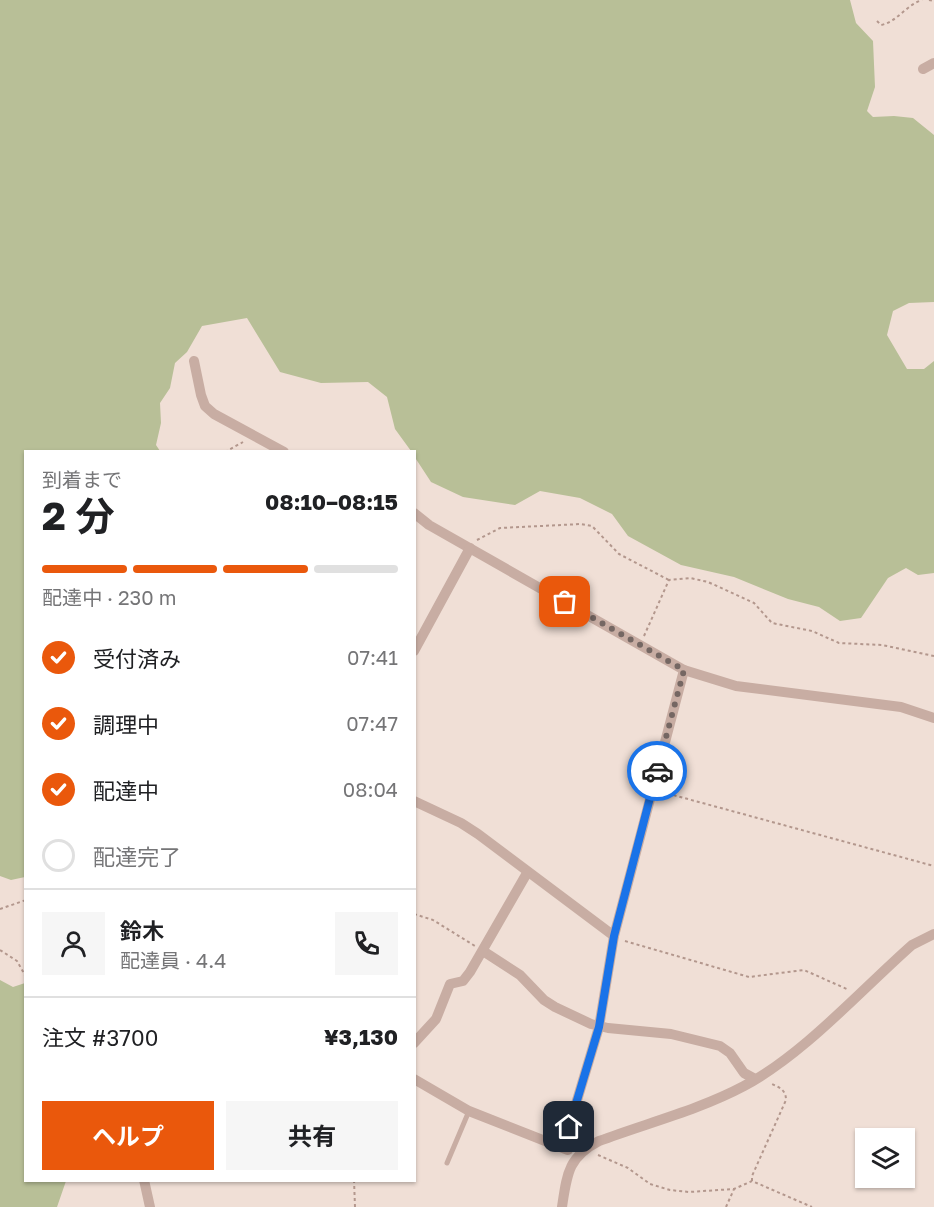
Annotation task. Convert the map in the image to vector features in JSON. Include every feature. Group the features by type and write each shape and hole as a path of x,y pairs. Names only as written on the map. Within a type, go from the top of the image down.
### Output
{"street":[{"path":"923,69 934,63"},
{"path":"194,361 205,406 214,414 280,450"},
{"path":"416,515 429,525 684,670 736,686 901,707 934,718"},
{"path":"416,647 470,548"},
{"path":"563,1147 599,1027 614,936 684,670"},
{"path":"416,802 461,823 614,936"},
{"path":"416,1041 435,1019 446,989 450,984 463,981 483,951 527,873"},
{"path":"562,1207 571,1165 580,1153 608,1138 718,1098 779,1065 912,945 934,934"},
{"path":"483,951 520,975 555,1007 599,1027 671,1034 714,1044 730,1053 744,1073 754,1079"},
{"path":"416,1080 469,1111 522,1134 580,1153"},
{"path":"144,1182 150,1207"}],"lane":[{"path":"447,1163 469,1111"}],"path":[{"path":"877,21 881,25 889,24 915,2 922,0"},
{"path":"929,0 934,1"},
{"path":"228,450 251,434"},
{"path":"470,548 476,541 501,528 581,524 592,526 619,554 669,580 690,578 708,582 754,603 772,623 812,631 839,643 882,645 934,656"},
{"path":"642,645 649,620 669,580"},
{"path":"652,789 934,866"},
{"path":"0,909 24,901"},
{"path":"416,915 433,920 483,951"},
{"path":"614,936 749,976 804,970 857,994"},
{"path":"0,950 17,961 24,973"},
{"path":"752,1181 752,1176 786,1100 786,1094 781,1088 754,1079"},
{"path":"580,1153 615,1161 650,1184 670,1190 689,1192 734,1189 752,1181 812,1207"},
{"path":"354,1182 356,1207"},
{"path":"726,1207 734,1189"}],"green space":[{"path":"0,0 850,0 856,23 873,41 875,87 867,111 873,117 913,118 934,135 934,302 909,303 893,311 887,335 907,369 924,369 934,361 934,573 918,575 906,568 888,578 861,618 840,621 819,607 788,599 734,577 681,565 628,536 612,514 580,498 540,491 515,505 463,497 431,482 416,459 416,450 410,450 395,429 387,397 368,382 321,383 280,372 247,318 202,326 187,352 175,363 170,388 160,403 161,423 156,445 159,450 24,450 24,877 11,880 0,876"},
{"path":"0,980 13,987 24,983 24,1182 66,1182 57,1207 0,1207"}],"way so far":[{"path":"565,602 684,670 657,771"}],"route":[{"path":"569,1127 599,1027 614,936 657,771"}]}
